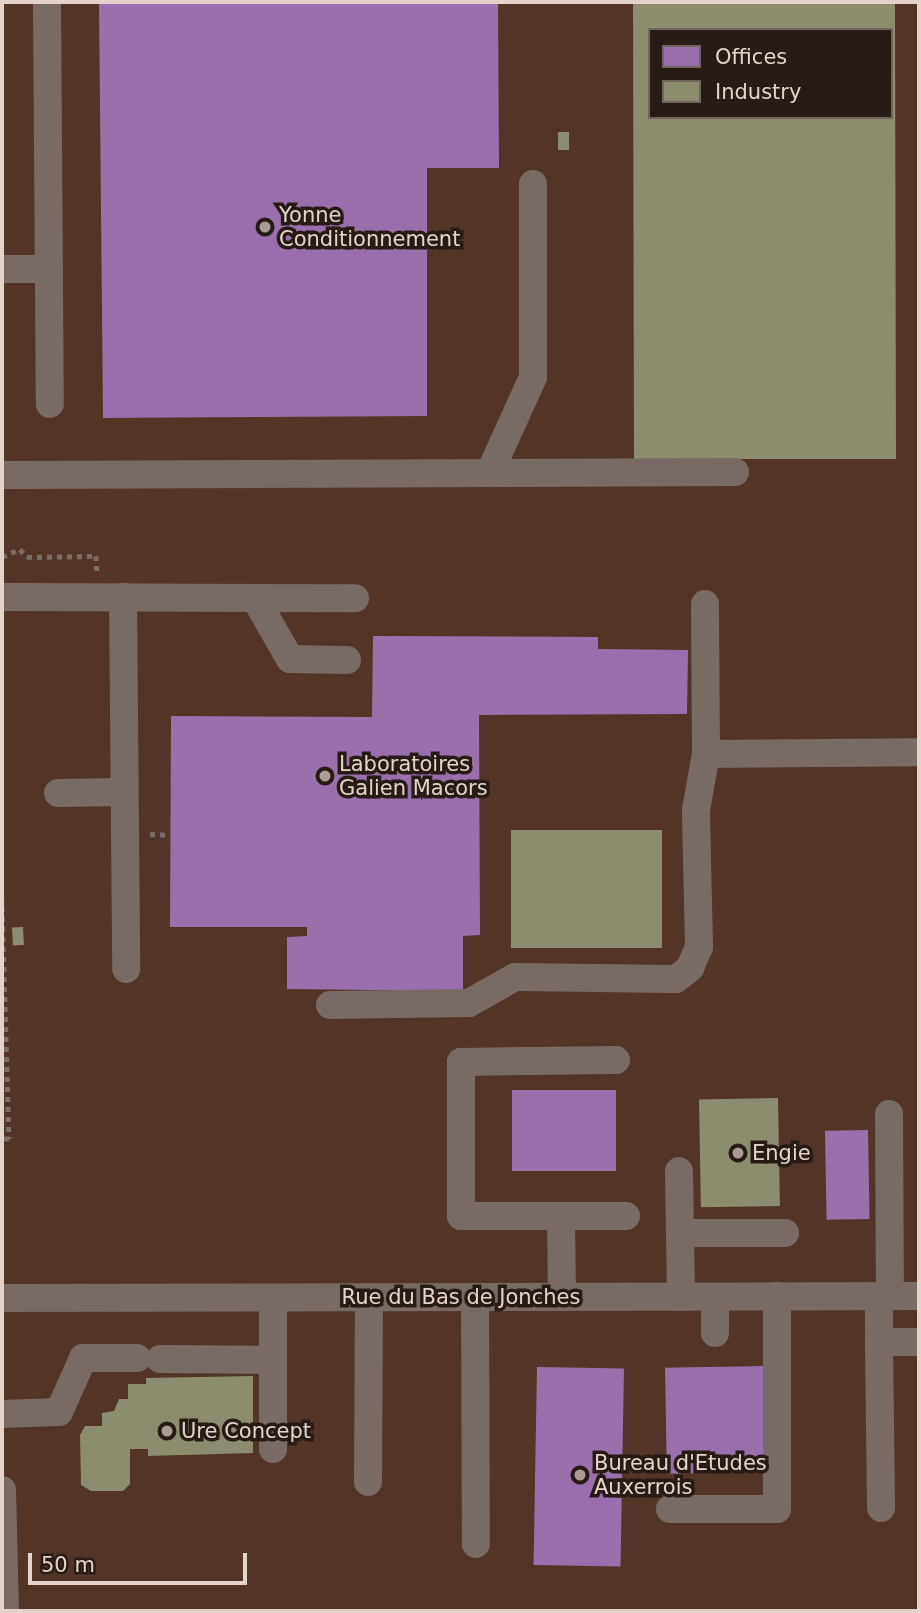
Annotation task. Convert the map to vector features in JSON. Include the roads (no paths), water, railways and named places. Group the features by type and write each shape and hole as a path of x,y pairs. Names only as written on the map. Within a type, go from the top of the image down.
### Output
{"street":[{"path":"47,2 50,404"},
{"path":"490,472 533,377 533,184"},
{"path":"2,269 49,269"},
{"path":"2,475 735,471"},
{"path":"2,597 355,598"},
{"path":"123,597 125,970"},
{"path":"255,598 290,659 347,660"},
{"path":"330,1005 469,1003 516,977 676,979 690,968 699,947 696,810 706,754 705,604"},
{"path":"706,754 919,752"},
{"path":"58,793 124,792"},
{"path":"616,1060 461,1062 461,1216 626,1216"},
{"path":"881,1508 880,1342 885,1296 889,1114"},
{"path":"679,1171 681,1297"},
{"path":"561,1216 562,1297"},
{"path":"680,1233 785,1233"},
{"path":"670,1509 777,1510 777,1296"},
{"name":"Rue du Bas de Jonches","path":"2,1298 919,1296"},
{"path":"368,1482 369,1297"},
{"path":"475,1297 476,1544"},
{"path":"715,1297 715,1333"},
{"path":"273,1298 273,1449"},
{"path":"880,1342 919,1342"},
{"path":"2,1414 59,1412 83,1358 273,1360"},
{"path":"2,1490 5,1611"}],"place":[{"name":"Yonne Conditionnement","path":"265,227"},
{"name":"Laboratoires Galien Macors","path":"325,776"},
{"name":"Engie","path":"738,1153"},
{"name":"Ure Concept","path":"167,1431"},
{"name":"Bureau d'Etudes Auxerrois","path":"580,1475"}]}
